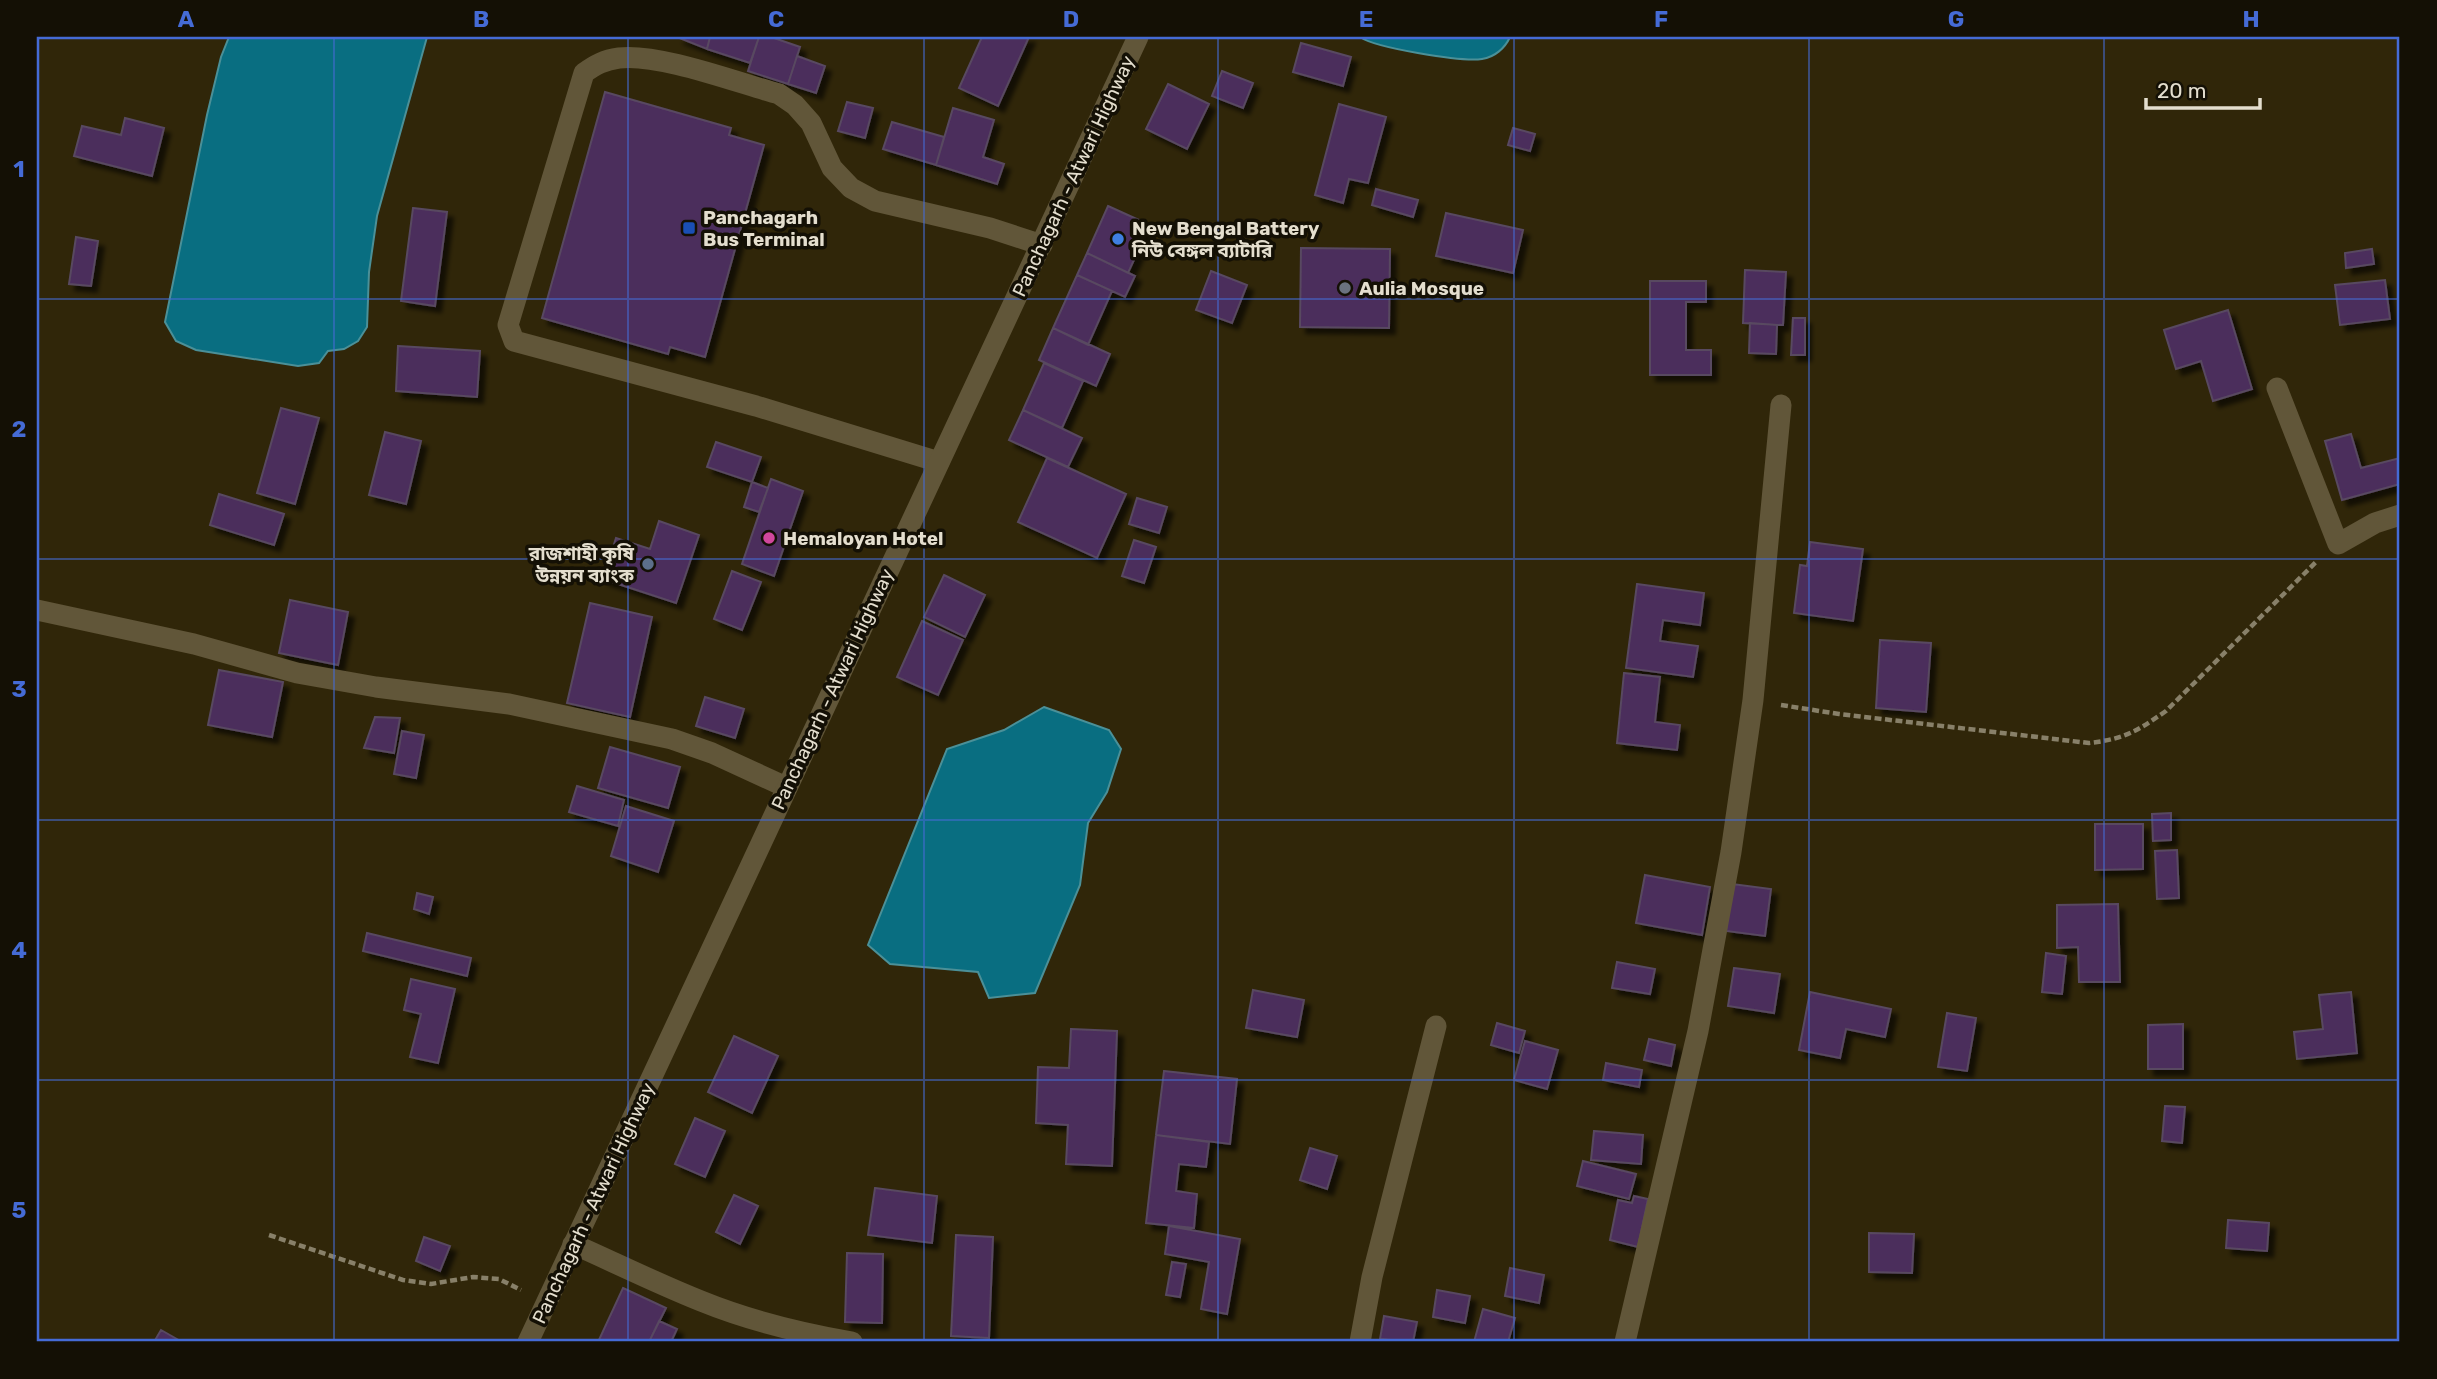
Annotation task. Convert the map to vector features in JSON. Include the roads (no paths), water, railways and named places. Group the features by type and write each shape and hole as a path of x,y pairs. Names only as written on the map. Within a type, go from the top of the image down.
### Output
{"street":[{"name":"Panchagarh - Atwari Highway","path":"528,1342 1138,37"},
{"path":"939,462 756,406 514,341 508,325 584,73 599,62 621,58 654,59 779,94 795,105 811,123 832,168 850,188 874,201 990,228 1042,245"},
{"path":"2277,388 2338,544 2375,523 2400,515"},
{"path":"1625,1342 1698,1031 1731,852 1753,700 1781,405"},
{"path":"37,610 194,644 297,673 376,688 509,704 672,739 712,753 786,787"},
{"path":"1360,1342 1372,1278 1436,1026"},
{"path":"573,1244 702,1302 792,1331 852,1342"}],"water":[{"path":"229,37 427,37 377,216 369,272 367,327 358,341 344,349 328,351 319,363 298,366 196,350 176,341 165,322 207,115 221,57"},
{"path":"1360,37 1510,37 1495,54 1487,58 1471,59 1400,50"},
{"path":"1044,707 1109,730 1121,749 1107,792 1088,823 1080,885 1035,993 989,998 978,972 890,964 868,945 947,749 1004,730"}],"place":[{"name":"Panchagarh Bus Terminal","path":"689,228"},
{"name":"New Bengal Battery নিউ বেঙ্গল ব্যাটারি","path":"1118,239"},
{"name":"Aulia Mosque","path":"1345,288"},
{"name":"Hemaloyan Hotel","path":"769,538"},
{"name":"রাজশাহী কৃষি উন্নয়ন ব্যাংক","path":"648,564"}]}
